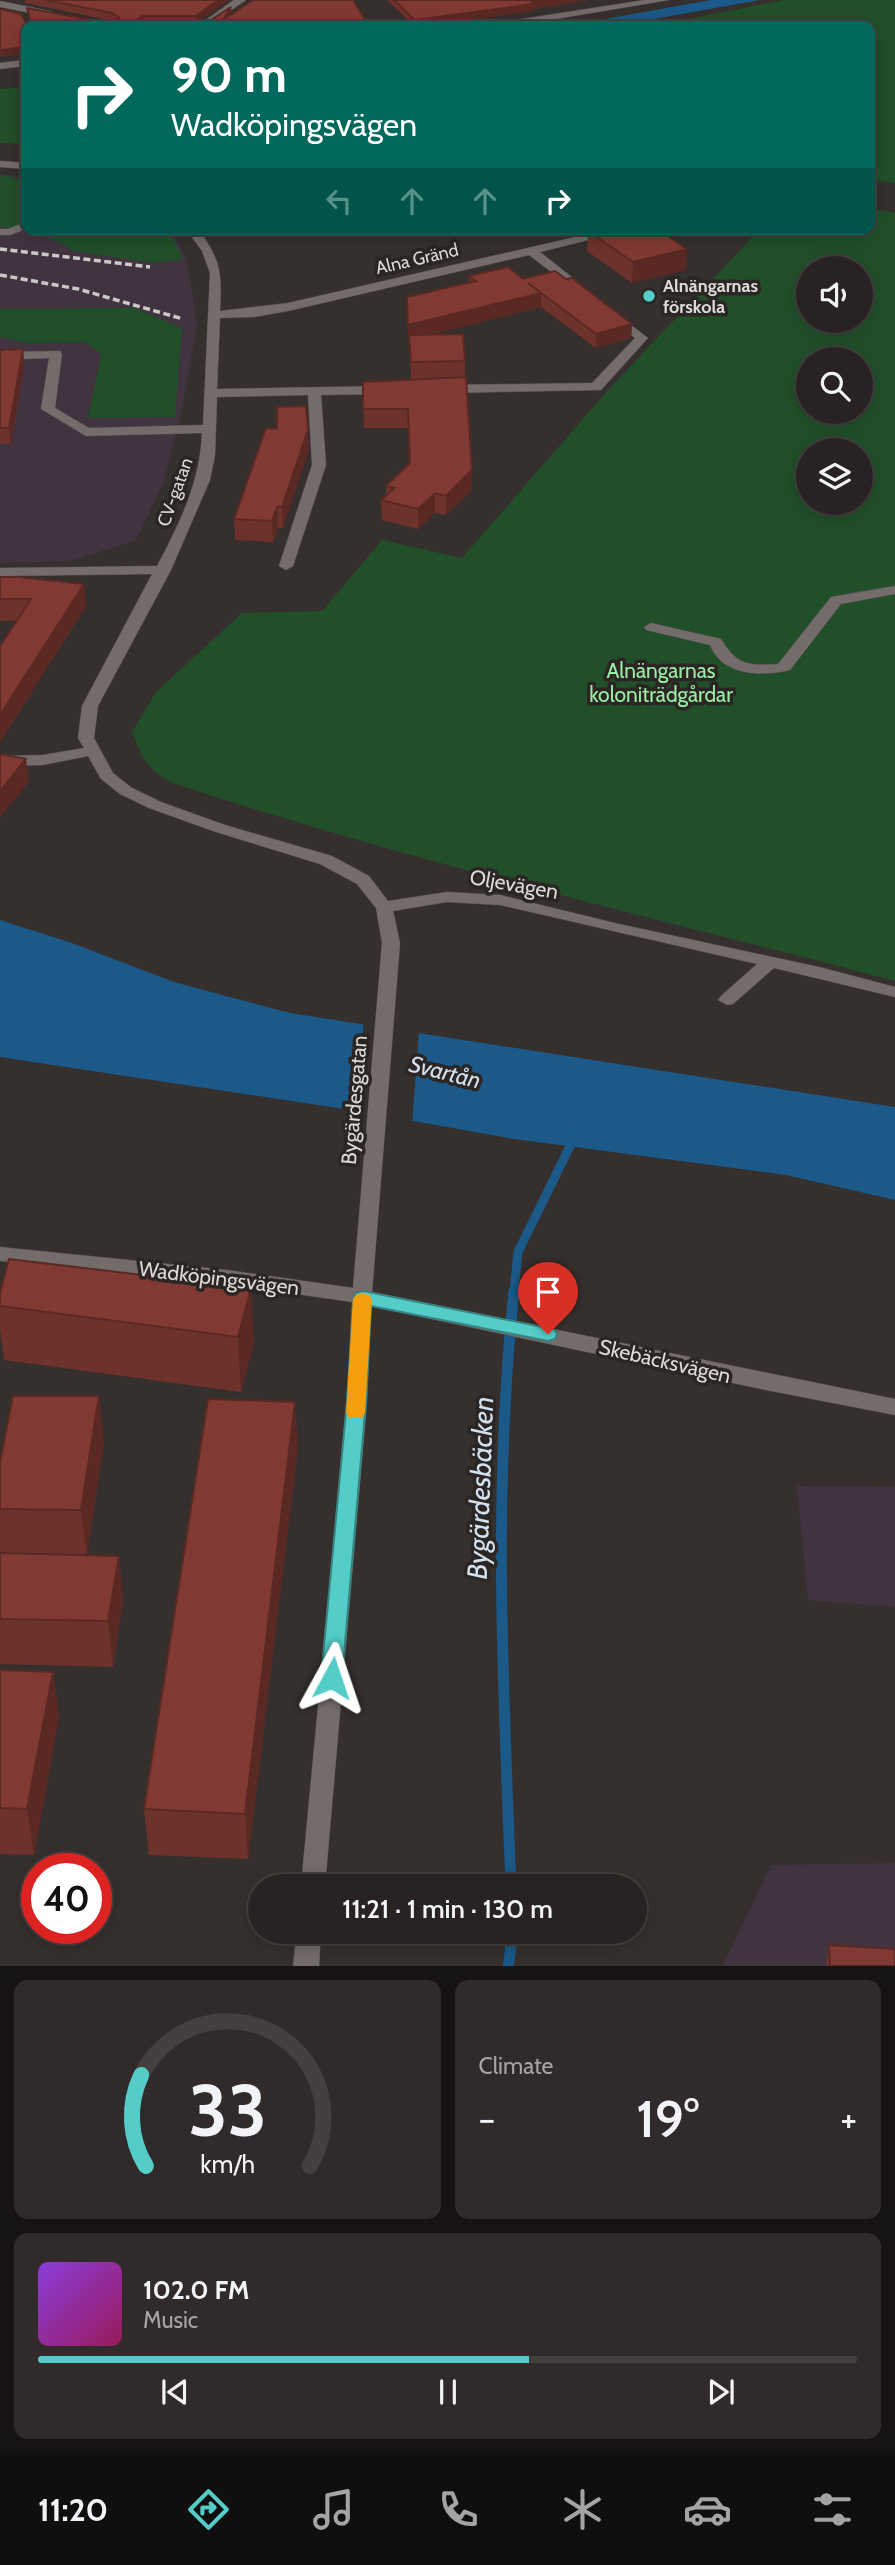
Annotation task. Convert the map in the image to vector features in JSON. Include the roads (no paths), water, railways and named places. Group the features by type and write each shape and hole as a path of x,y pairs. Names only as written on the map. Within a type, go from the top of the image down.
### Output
{"street":[{"path":"210,21 241,0"},
{"path":"528,21 664,0"},
{"path":"0,4 62,16"},
{"path":"0,66 21,64"},
{"path":"0,164 21,166"},
{"path":"0,232 10,232 21,227"},
{"name":"CV-gatan","path":"91,751 85,730 90,706 164,570 203,480 208,455 215,314 214,264 197,235"},
{"name":"Alna Gränd","path":"215,314 254,313 288,307 600,235"},
{"path":"429,389 596,387 642,338 531,251"},
{"path":"0,356 56,355 48,409 86,432 209,429"},
{"path":"211,393 402,390"},
{"path":"286,566 319,465 314,391"},
{"path":"0,572 164,570"},
{"path":"652,627 716,642 723,657 732,662 775,670 785,667 836,600 895,590"},
{"path":"0,761 43,760 91,751 107,776 126,791 155,805 343,868 363,880 384,907"},
{"name":"Oljevägen","path":"384,907 447,897 500,900 895,992"},
{"name":"Bygärdesgatan","path":"314,1874 356,1401 373,1147 391,943 384,907"},
{"path":"727,1000 771,961"},
{"name":"Wadköpingsvägen","path":"0,1256 262,1282 363,1297 436,1313"},
{"name":"Skebäcksvägen","path":"436,1313 489,1322 779,1387 895,1407"},
{"path":"306,1966 308,1944"}],"water":[{"path":"711,0 760,0 643,21 594,21"},
{"name":"Svartån","path":"0,920 72,943 174,982 290,1013 895,1107 895,1200 786,1175 514,1139 351,1110 0,1057"}],"waterway":[{"name":"Bygärdesbäcken","path":"514,1292 518,1252 575,1136"},
{"name":"Bygärdesbäcken","path":"511,1874 503,1662 502,1514 514,1291"},
{"name":"Bygärdesbäcken","path":"508,1966 511,1944"}],"railway":[{"path":"0,249 150,267"},
{"path":"0,275 78,289 183,319"}],"place":[{"name":"Alnängarnas förskola","path":"649,296"}],"park label":[{"name":"Alnängarnas koloniträdgårdar","path":"661,682"}]}
